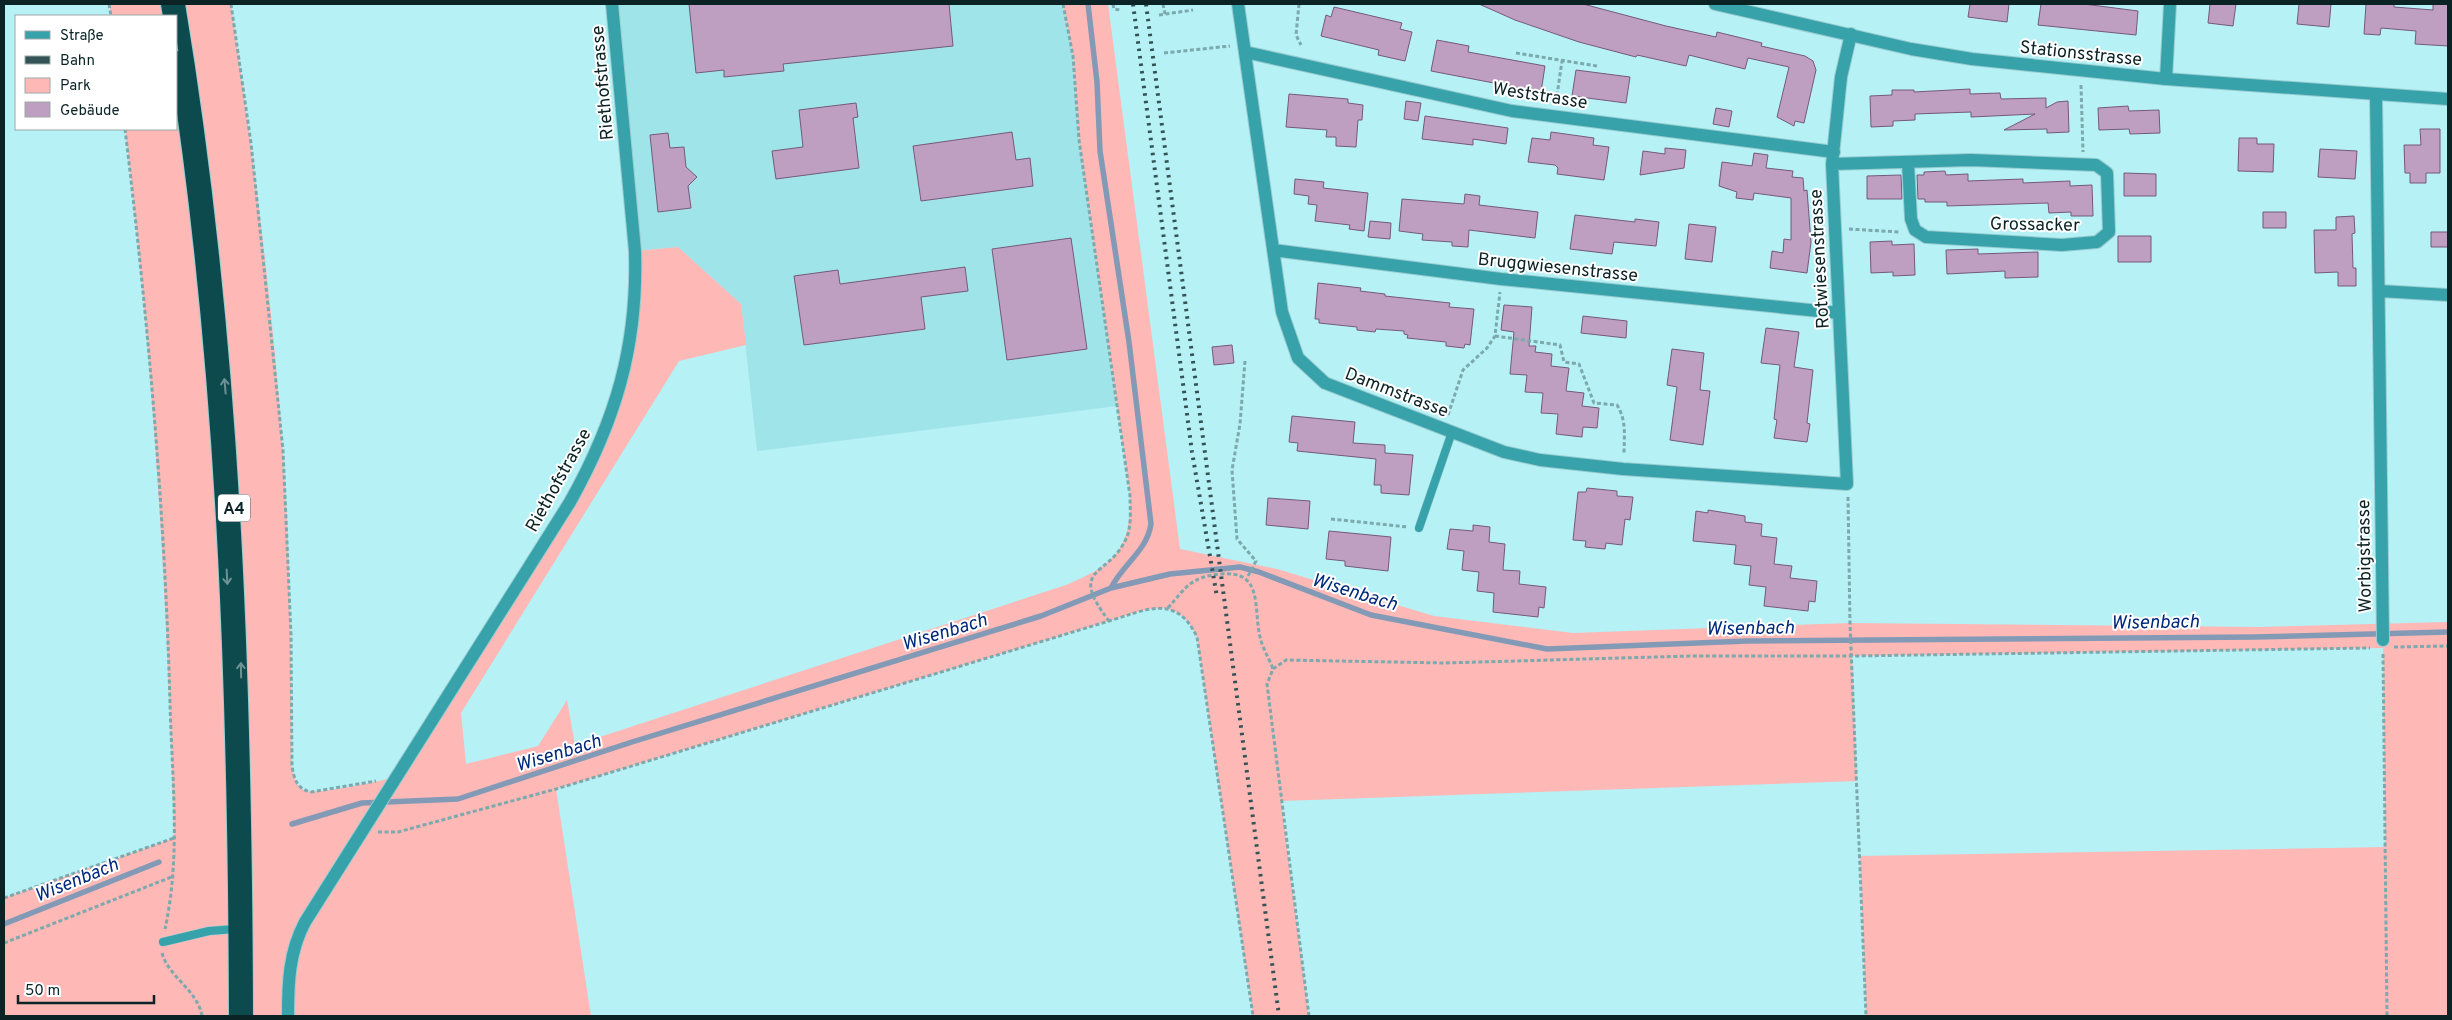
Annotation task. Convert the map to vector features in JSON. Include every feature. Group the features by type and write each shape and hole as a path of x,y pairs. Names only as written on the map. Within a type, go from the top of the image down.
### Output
{"highway":[{"name":"A4","path":"178,4 208,217 231,462 241,648 246,1016"},
{"name":"A4","path":"178,74 205,283 221,463 232,711 236,1016"}],"street":[{"name":"Riethofstrasse","path":"288,1016 291,960 296,939 579,485 604,435 625,374 635,312 635,251 612,4"},
{"name":"Dammstrasse","path":"1238,4 1282,312 1298,358 1325,383 1447,430 1522,456 1623,468 1847,484"},
{"name":"Stationsstrasse","path":"1716,4 1911,49 1972,59 2166,78 2376,95 2448,98"},
{"path":"2166,78 2170,4"},
{"name":"Rotwiesenstrasse","path":"1847,484 1833,158 1841,77 1851,34"},
{"name":"Weststrasse","path":"1245,52 1512,111 1833,158"},
{"name":"Worbigstrasse","path":"2376,95 2380,291 2383,644"},
{"name":"Grossacker","path":"1833,158 1908,163 1970,160 2096,165 2107,173 2109,232 2097,242 2062,245 1926,237 1915,230"},
{"path":"1908,163 1911,219 1915,230"},
{"name":"Bruggwiesenstrasse","path":"1273,250 1501,279 1839,312"},
{"path":"2380,291 2448,295"}],"lane":[{"path":"1419,528 1447,430"},
{"path":"163,942 209,931 235,929"}],"path":[{"path":"231,4 252,152 283,450 289,568 294,776 298,785 304,790 311,792 398,777"},
{"path":"1063,4 1073,56 1079,140 1130,496 1130,518 1127,538 1118,552 1093,574 1090,586 1096,604 1108,620"},
{"path":"1114,4 1114,9 1120,10"},
{"path":"1163,4 1165,14"},
{"path":"1300,4 1296,35 1300,45"},
{"path":"1158,14 1193,10"},
{"path":"1164,53 1219,47"},
{"path":"1516,53 1597,66"},
{"path":"1553,116 1562,60"},
{"path":"2081,84 2084,165"},
{"path":"126,130 139,244 159,493 169,670 174,876 162,952 164,961 194,996 202,1016"},
{"path":"1836,228 1900,232 1915,230"},
{"path":"1447,430 1463,370 1487,348 1495,336 1501,279"},
{"path":"1495,336 1560,345 1564,362 1579,364 1594,403 1617,405 1623,414 1625,424 1623,468"},
{"path":"1245,361 1240,424 1232,470 1237,539 1256,564 1251,575 1247,578"},
{"path":"1847,484 1851,646 1866,1016"},
{"path":"1331,519 1419,528"},
{"path":"1168,608 1189,583 1204,576 1232,573 1247,578 1252,586 1255,597 1260,638 1273,669"},
{"path":"364,829 380,833 398,832 556,789 1108,620 1150,609 1168,608 1181,614 1190,622 1197,637 1254,1016"},
{"path":"1309,1016 1267,684 1273,669 1286,660 1446,663 1691,656 1852,656 2383,644 2448,646"},
{"path":"2383,644 2387,1016"},
{"path":"4,898 174,838"},
{"path":"4,943 174,876"}],"shaded area":[{"path":"612,4 1063,4 1073,56 1079,140 1117,406 757,451 741,304 678,247 635,251"}],"green space":[{"path":"109,4 231,4 257,189 277,376 288,534 292,766 297,783 304,790 321,791 398,777 570,502 615,405 635,251 678,247 741,304 746,345 679,361 461,713 466,764 538,746 567,700 575,745 1066,585 1083,578 1108,562 1123,543 1130,515 1130,496 1079,140 1073,56 1063,4 1108,4 1180,549 1277,569 1434,616 1573,633 1850,623 2259,627 2448,622 2448,1016 1866,1016 1860,856 2385,847 2383,648 1852,656 1857,781 1281,801 1309,1016 1253,1016 1197,637 1189,623 1180,614 1159,608 1135,613 556,789 591,1016 4,1016 4,898 174,838 158,482 144,305 125,130 178,130 178,15 111,15"}],"building":[{"path":"689,4 949,4 953,46 783,64 784,71 724,77 724,70 696,73"},
{"path":"1479,4 1583,4 1716,37 1717,32 1762,43 1761,46 1805,56 1813,61 1816,70 1804,123 1795,121 1794,126 1777,117 1789,67 1748,58 1745,69 1689,55 1686,66 1637,55 1636,57 1579,42 1515,20"},
{"path":"1970,4 2009,4 2007,22 1968,17"},
{"path":"2041,4 2084,4 2138,11 2136,35 2038,25"},
{"path":"2210,4 2236,4 2233,26 2208,23"},
{"path":"2299,4 2331,4 2329,27 2297,24"},
{"path":"2366,4 2394,4 2394,7 2433,10 2433,4 2448,4 2448,46 2415,44 2416,31 2381,28 2380,35 2364,34"},
{"path":"1334,7 1402,23 1400,29 1412,32 1405,61 1378,55 1379,50 1321,36 1326,15 1331,17"},
{"path":"1437,40 1469,46 1468,52 1545,66 1541,92 1431,71"},
{"path":"1576,70 1630,77 1626,103 1572,96"},
{"path":"1970,89 1970,94 2000,93 2001,99 2046,98 2046,108 2057,102 2068,101 2069,132 2047,133 2047,129 2004,130 2035,114 1971,117 1971,112 1915,114 1915,120 1893,121 1893,126 1871,127 1870,96 1892,95 1892,90 1914,90 1914,92"},
{"path":"1289,94 1348,99 1348,103 1363,105 1362,120 1358,120 1356,147 1336,146 1336,137 1326,137 1327,130 1286,127"},
{"path":"1406,101 1421,103 1418,121 1404,119"},
{"path":"856,103 858,117 853,118 859,168 776,179 772,151 803,147 799,110"},
{"path":"2128,106 2129,111 2159,110 2160,133 2130,134 2129,129 2099,130 2098,108"},
{"path":"1716,108 1732,111 1729,127 1713,124"},
{"path":"1425,116 1508,128 1506,144 1473,139 1473,145 1422,139"},
{"path":"2420,129 2440,129 2440,173 2426,173 2426,183 2410,183 2410,173 2405,173 2404,145 2421,145"},
{"path":"1012,132 1016,160 1030,158 1033,186 921,201 913,146"},
{"path":"1551,132 1594,138 1593,145 1609,147 1604,180 1557,174 1558,168 1555,165 1528,162 1532,138 1550,140"},
{"path":"668,133 670,148 684,147 686,167 697,177 688,186 691,208 658,212 650,135"},
{"path":"2239,138 2257,138 2257,144 2274,144 2273,172 2238,171"},
{"path":"1665,148 1686,150 1684,168 1640,175 1643,151 1665,154"},
{"path":"2320,149 2357,151 2355,179 2318,177"},
{"path":"1754,153 1768,155 1766,168 1793,171 1792,177 1803,178 1804,191 1807,190 1811,242 1807,273 1770,268 1772,251 1783,253 1784,239 1791,240 1791,198 1754,193 1753,200 1736,198 1737,192 1719,186 1722,162 1752,166"},
{"path":"1945,171 1946,175 1968,174 1968,181 2023,179 2023,183 2070,181 2070,186 2092,185 2093,216 2071,216 2071,212 2049,213 2048,203 1947,206 1947,202 1925,202 1925,199 1918,199 1917,175 1924,175 1924,172"},
{"path":"2124,173 2156,174 2156,196 2124,196"},
{"path":"1901,175 1902,199 1867,199 1867,176"},
{"path":"1295,179 1324,182 1323,188 1368,193 1364,231 1349,229 1350,225 1315,221 1317,205 1308,204 1309,196 1294,194"},
{"path":"1465,194 1480,196 1479,205 1538,212 1535,238 1469,230 1468,247 1452,246 1452,242 1422,240 1423,234 1399,231 1402,199 1464,204"},
{"path":"2263,212 2286,212 2286,228 2263,228"},
{"path":"1575,215 1635,222 1635,219 1659,222 1656,246 1614,242 1612,254 1570,249"},
{"path":"2354,216 2355,233 2352,234 2353,268 2356,268 2356,286 2338,286 2338,272 2315,273 2314,230 2336,230 2336,217"},
{"path":"1370,221 1391,223 1390,239 1368,237"},
{"path":"1689,224 1716,227 1712,262 1685,259"},
{"path":"2431,232 2448,232 2448,247 2431,247"},
{"path":"2118,236 2151,236 2151,262 2118,262"},
{"path":"1071,238 1087,349 1007,360 992,249"},
{"path":"1892,241 1892,245 1914,244 1915,275 1893,276 1893,272 1871,273 1870,242"},
{"path":"1978,249 1978,254 2038,252 2038,277 2005,278 2005,271 1947,274 1946,250"},
{"path":"965,267 968,291 921,297 925,329 804,345 794,276 838,270 840,284"},
{"path":"1318,283 1361,288 1360,291 1385,294 1385,296 1450,303 1449,307 1474,309 1470,345 1465,344 1464,348 1446,346 1446,342 1407,338 1408,335 1404,334 1404,331 1376,329 1375,332 1357,330 1357,327 1319,323 1319,319 1315,319"},
{"path":"1504,305 1532,307 1529,346 1536,346 1535,352 1552,354 1551,366 1569,368 1566,391 1584,393 1582,406 1599,408 1597,428 1583,427 1582,437 1556,434 1558,414 1541,413 1543,393 1525,392 1527,375 1510,374 1514,332 1501,330"},
{"path":"1583,316 1627,321 1626,338 1581,333"},
{"path":"1766,328 1799,332 1794,367 1813,370 1807,423 1810,424 1807,442 1774,438 1777,420 1774,419 1780,365 1761,363"},
{"path":"1232,345 1234,363 1214,365 1212,347"},
{"path":"1672,349 1704,353 1700,390 1710,391 1703,445 1670,440 1677,387 1667,385"},
{"path":"1292,416 1355,422 1353,443 1385,445 1385,453 1413,455 1409,495 1381,493 1381,485 1374,485 1376,459 1297,451 1298,443 1289,442"},
{"path":"1587,488 1617,491 1617,496 1633,497 1630,520 1625,519 1622,545 1606,543 1605,549 1585,547 1586,541 1573,540 1578,492 1586,492"},
{"path":"1268,498 1310,501 1308,529 1266,525"},
{"path":"1708,510 1745,516 1745,522 1762,524 1761,536 1777,538 1774,564 1792,566 1790,578 1817,581 1815,602 1809,601 1808,611 1764,606 1766,587 1749,585 1751,566 1734,564 1736,545 1693,541 1696,511 1708,513"},
{"path":"1473,525 1490,527 1489,542 1505,544 1503,570 1520,571 1519,584 1546,587 1544,608 1539,607 1538,617 1493,612 1494,593 1477,591 1479,572 1462,570 1464,551 1447,549 1450,529 1473,531"},
{"path":"1329,531 1391,537 1388,571 1345,566 1345,561 1326,559"}],"waterway":[{"path":"1088,4 1097,82 1100,151 1129,342 1151,524 1145,542 1111,588"},
{"name":"Wisenbach","path":"292,824 362,803 458,799 632,742 1041,616 1111,588 1170,574 1240,567 1259,572 1371,615 1547,649 1747,641 2255,637 2448,632"},
{"name":"Wisenbach","path":"4,924 159,862"}],"railway":[{"path":"1133,4 1192,452 1217,597"},
{"path":"1146,4 1279,1016"}]}
